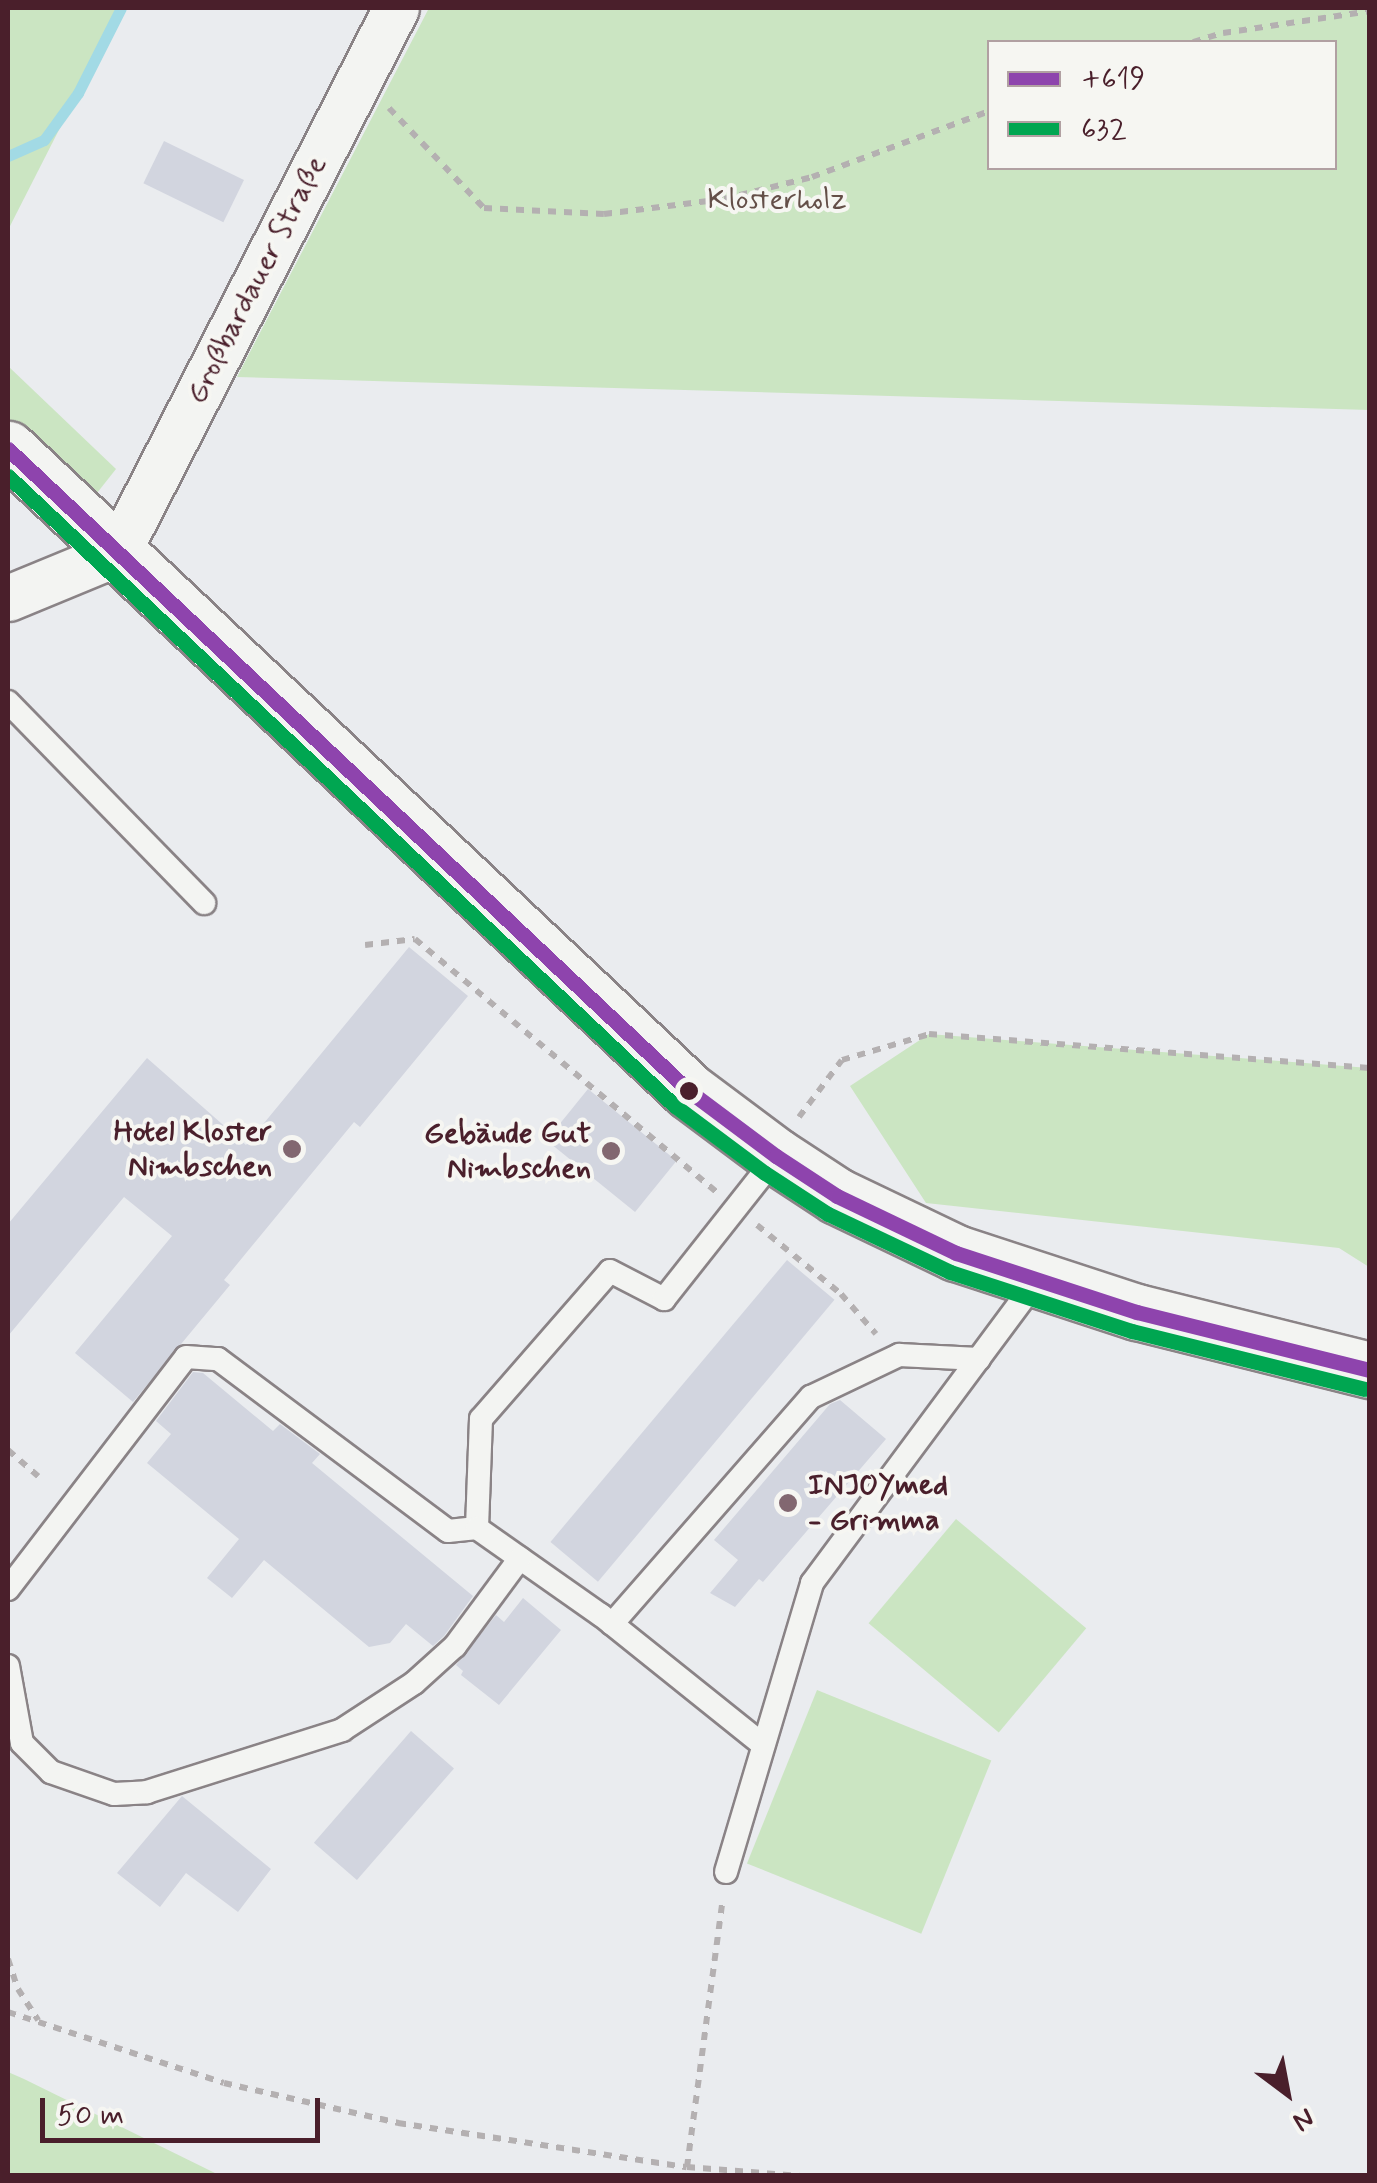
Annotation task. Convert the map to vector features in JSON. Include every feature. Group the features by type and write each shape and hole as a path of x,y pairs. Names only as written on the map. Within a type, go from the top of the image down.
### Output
{"main road":[{"path":"8,449 689,1091 776,1156 837,1196 956,1254 1137,1312 1370,1370"}],"street":[{"name":"Großbardauer Straße","path":"117,553 396,8"},
{"path":"8,598 117,553"}],"lane":[{"path":"8,702 204,903"},
{"path":"477,1528 481,1418 610,1271 664,1298 776,1156"},
{"path":"726,1872 812,1583 1036,1282"},
{"path":"612,1624 811,1397 899,1355 979,1360"},
{"path":"8,1590 186,1357 218,1359 448,1531 477,1528 520,1558 612,1624 763,1745"},
{"path":"8,1666 15,1749 50,1772 114,1794 147,1792 342,1730 414,1683 455,1646 520,1558"}],"path":[{"path":"1199,40 1223,32 1370,11"},
{"path":"361,78 484,208 604,214 724,199 812,177 987,112"},
{"path":"365,945 415,940 841,1294 858,1318 899,1355"},
{"path":"776,1156 814,1092 842,1060 929,1034 1370,1068"},
{"path":"8,1450 38,1476"},
{"path":"687,2167 726,1872"},
{"path":"8,1960 18,1989 39,2022"},
{"path":"8,2012 224,2083 398,2123 687,2167 801,2176"}],"green space":[{"path":"8,8 121,8 8,230"},
{"name":"Klosterholz","path":"429,8 1369,8 1369,410 237,377"},
{"path":"8,366 116,469 97,493 8,422"},
{"path":"929,1034 1369,1068 1369,1267 1339,1248 926,1203 850,1086"},
{"path":"956,1519 1086,1628 999,1732 869,1623"},
{"path":"817,1690 991,1760 921,1934 747,1863"},
{"path":"8,2072 24,2079 219,2175 8,2175"}],"building":[{"path":"164,141 244,180 223,222 143,183"},
{"path":"409,947 468,996 360,1127 354,1122 224,1280 230,1285 133,1402 75,1353 172,1236 124,1197 8,1336 8,1224 147,1058 246,1145"},
{"name":"Gebäude Gut Nimbschen","path":"588,1089 677,1161 635,1212 546,1140"},
{"path":"787,1260 834,1300 598,1582 550,1542"},
{"path":"193,1372 203,1373 273,1431 280,1424 320,1454 312,1463 473,1596 444,1636 433,1646 406,1624 390,1643 369,1647 264,1560 232,1598 207,1578 239,1539 147,1463 171,1434 156,1421"},
{"name":"INJOYmed - Grimma","path":"840,1400 886,1439 763,1582 759,1579 735,1607 710,1593 738,1560 714,1540 830,1404"},
{"path":"523,1598 561,1630 499,1705 461,1675 463,1671 456,1665 496,1615 504,1622"},
{"path":"411,1731 454,1768 357,1880 314,1843"},
{"path":"182,1796 271,1869 238,1912 186,1873 160,1907 117,1873"}],"waterway":[{"path":"8,156 44,140 78,93 121,8"}],"transit line":[{"name":"+619","path":"8,449 689,1091 776,1156 837,1196 956,1253 1137,1312 1370,1370"},
{"name":"632","path":"8,476 675,1106 765,1173 828,1214 950,1272 1132,1331 1365,1389"}],"place":[{"name":"Hotel Kloster Nimbschen","path":"292,1149"},
{"name":"Gebäude Gut Nimbschen","path":"611,1151"},
{"name":"INJOYmed - Grimma","path":"788,1503"}]}
